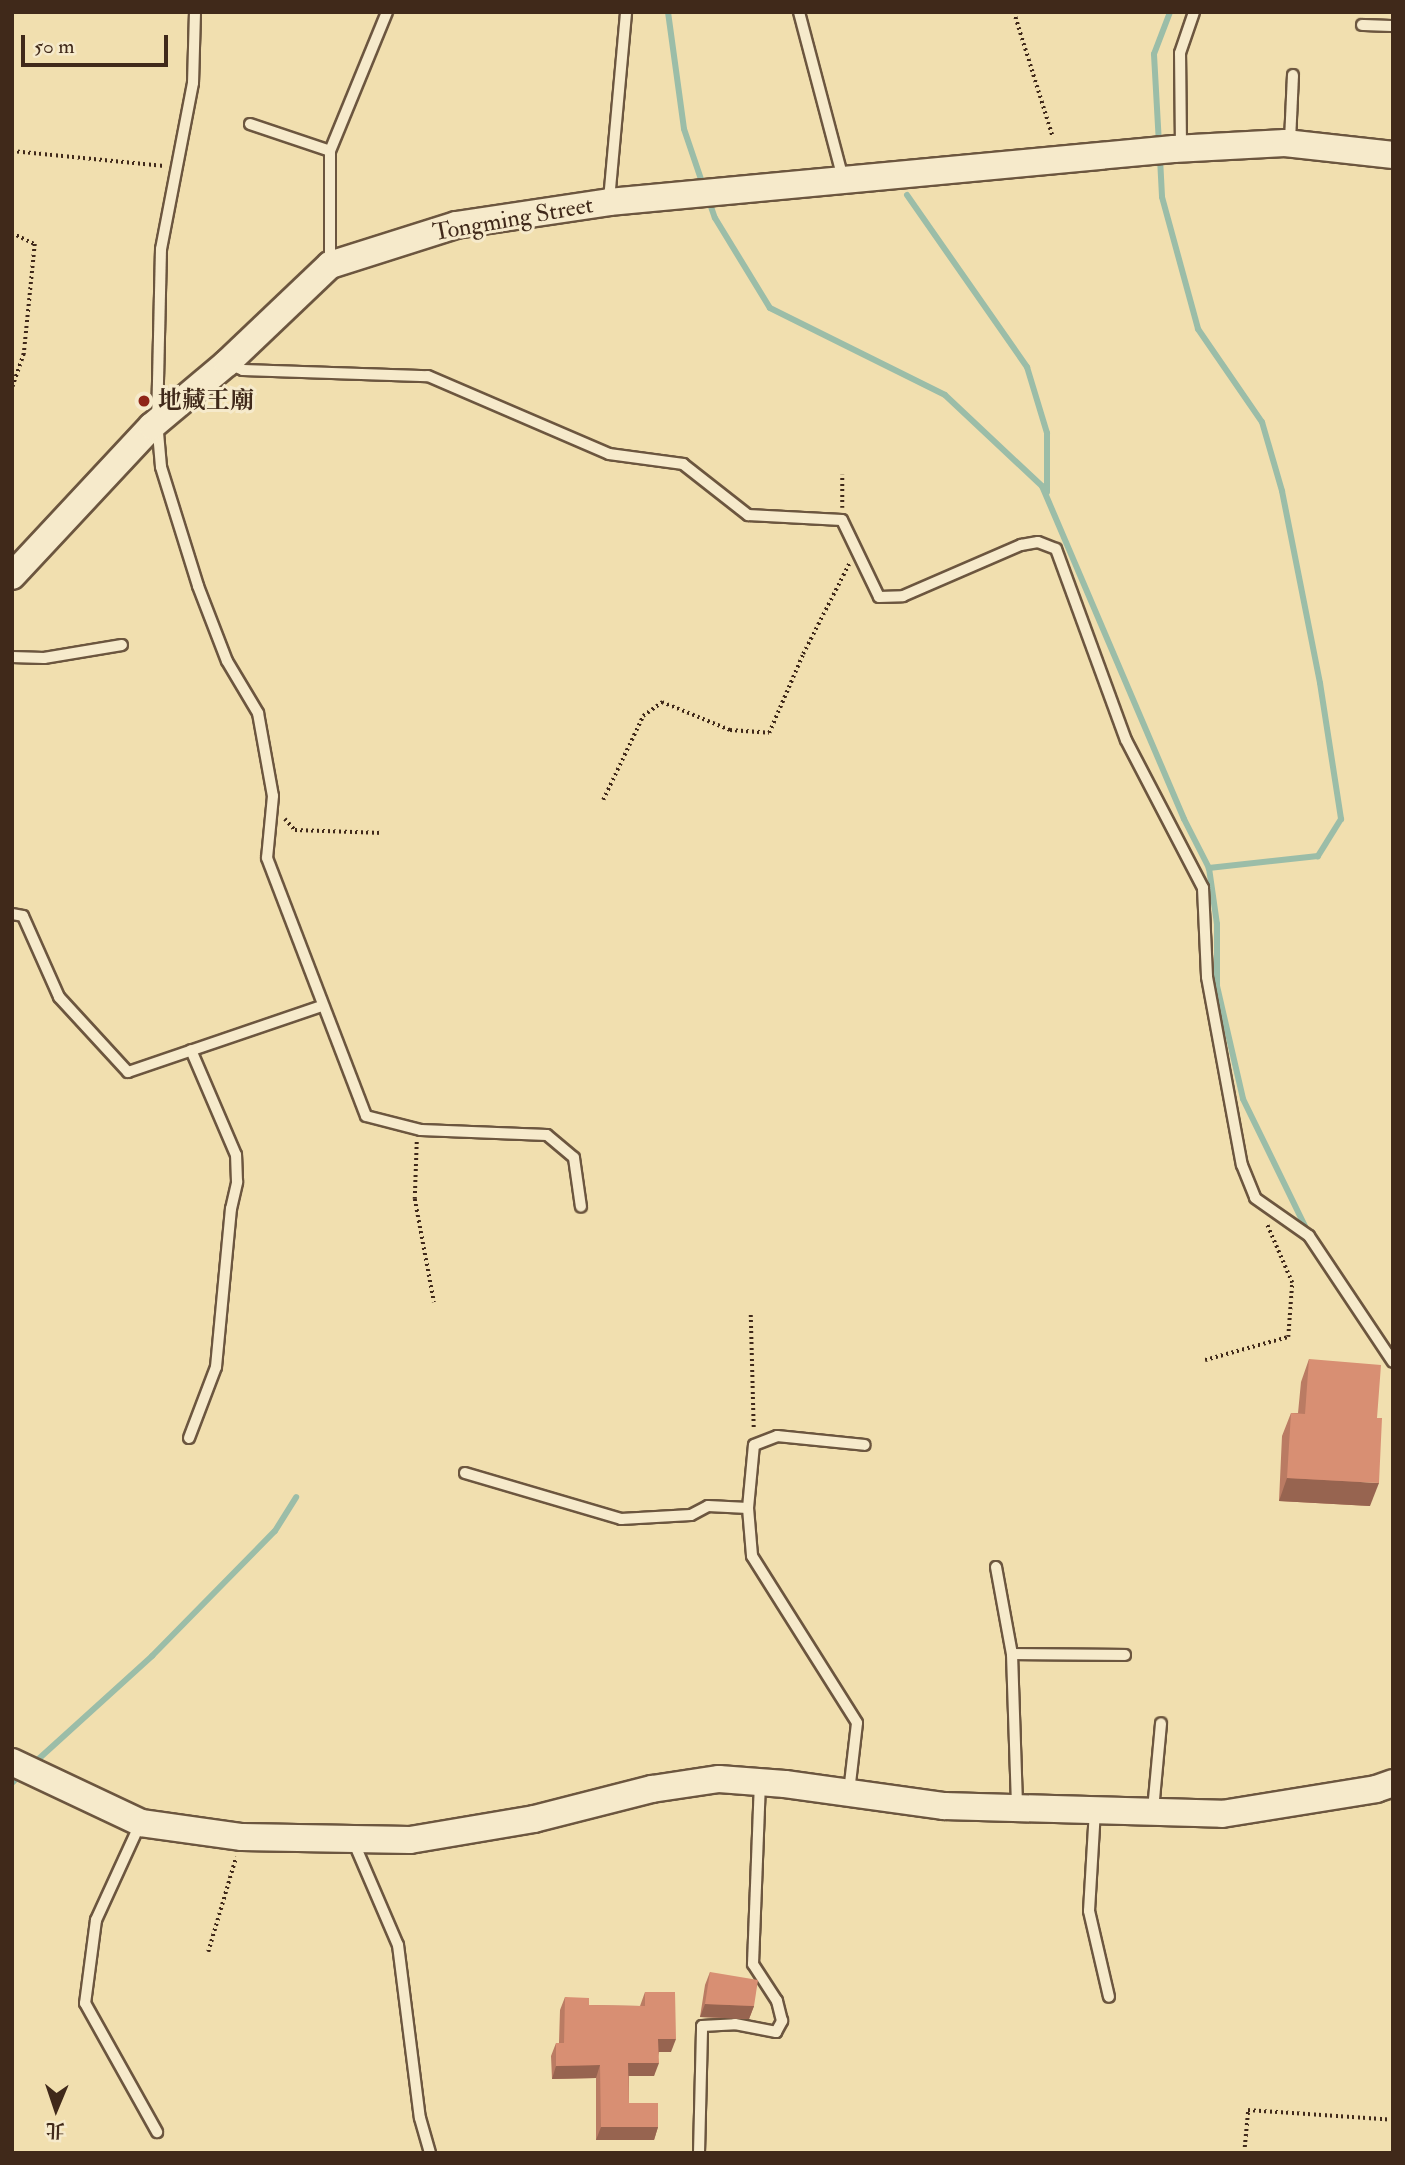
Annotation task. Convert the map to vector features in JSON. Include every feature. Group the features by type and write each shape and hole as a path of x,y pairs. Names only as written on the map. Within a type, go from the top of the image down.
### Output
{"street":[{"name":"Tongming Street","path":"12,576 157,421 227,363 330,265 456,225 609,202 1177,149 1290,143 1393,155"},
{"path":"13,1763 141,1824 242,1838 410,1840 534,1819 652,1789 719,1780 760,1782 944,1806 1222,1814 1376,1789 1393,1783"}],"lane":[{"path":"195,12 193,83 161,249 157,421 162,467 198,586 227,661 258,713 272,801 267,858 366,1116 417,1129 547,1135 574,1158 581,1207"},
{"path":"330,265 330,151 387,12"},
{"path":"609,202 626,12"},
{"path":"799,12 843,179"},
{"path":"1177,149 1180,53 1194,12"},
{"path":"1362,25 1393,26"},
{"path":"1290,143 1293,75"},
{"path":"250,124 330,151"},
{"path":"227,363 243,370 428,376 609,454 683,464 748,515 842,520 879,597 903,596 1021,545 1038,542 1056,549 1126,740 1203,888 1207,977 1242,1164 1255,1198 1309,1236 1393,1362"},
{"path":"12,657 44,658 122,645"},
{"path":"12,914 23,916 59,997 128,1072 322,1006"},
{"path":"189,1438 216,1367 231,1209 237,1182 236,1155 191,1050"},
{"path":"849,1793 857,1723 752,1556 748,1508 754,1445 777,1436 865,1444"},
{"path":"466,1473 621,1519 691,1515 708,1506 748,1508"},
{"path":"996,1567 1012,1654 1017,1807"},
{"path":"1012,1654 1125,1655"},
{"path":"1153,1811 1161,1723"},
{"path":"699,2153 702,2026 735,2024 776,2032 782,2021 777,2001 753,1964 760,1782"},
{"path":"1095,1810 1089,1911 1109,1997"},
{"path":"141,1824 96,1920 85,2003 157,2133"},
{"path":"353,1839 398,1945 420,2118 430,2153"}],"path":[{"path":"1014,12 1060,159"},
{"path":"12,151 177,167"},
{"path":"12,233 35,244 25,342 12,387"},
{"path":"842,475 842,520"},
{"path":"603,800 643,716 662,702 730,730 769,733 803,654 856,550"},
{"path":"272,801 295,830 383,833"},
{"path":"417,1129 415,1199 434,1303"},
{"path":"1205,1360 1288,1338 1292,1283 1255,1198"},
{"path":"751,1315 754,1445"},
{"path":"208,1952 242,1838"},
{"path":"1244,2153 1248,2110 1393,2120"}],"building":[{"path":"1309,1359 1381,1365 1377,1418 1382,1418 1379,1483 1287,1478 1291,1413 1305,1414"},
{"path":"710,1972 758,1980 754,2006 705,2004"},
{"path":"645,1992 675,1992 676,2039 658,2039 659,2063 628,2063 629,2103 658,2103 658,2127 601,2127 600,2065 556,2066 556,2043 564,2043 565,1997 589,1998 589,2005 645,2006"}],"waterway":[{"path":"668,12 684,129 704,188"},
{"path":"1159,144 1154,54 1170,12"},
{"path":"1160,158 1162,197 1198,329 1262,422 1282,491 1320,683 1341,819 1318,856 1209,868"},
{"path":"907,195 1027,367 1047,433 1047,492"},
{"path":"708,198 715,218 770,308 945,395 1042,486 1184,819 1209,868 1217,924 1217,986 1243,1099 1305,1226"},
{"path":"33,1764 152,1656 275,1531 296,1497"},
{"path":"12,1783 22,1773"}],"place":[{"name":"地藏王廟","path":"144,401"}]}
